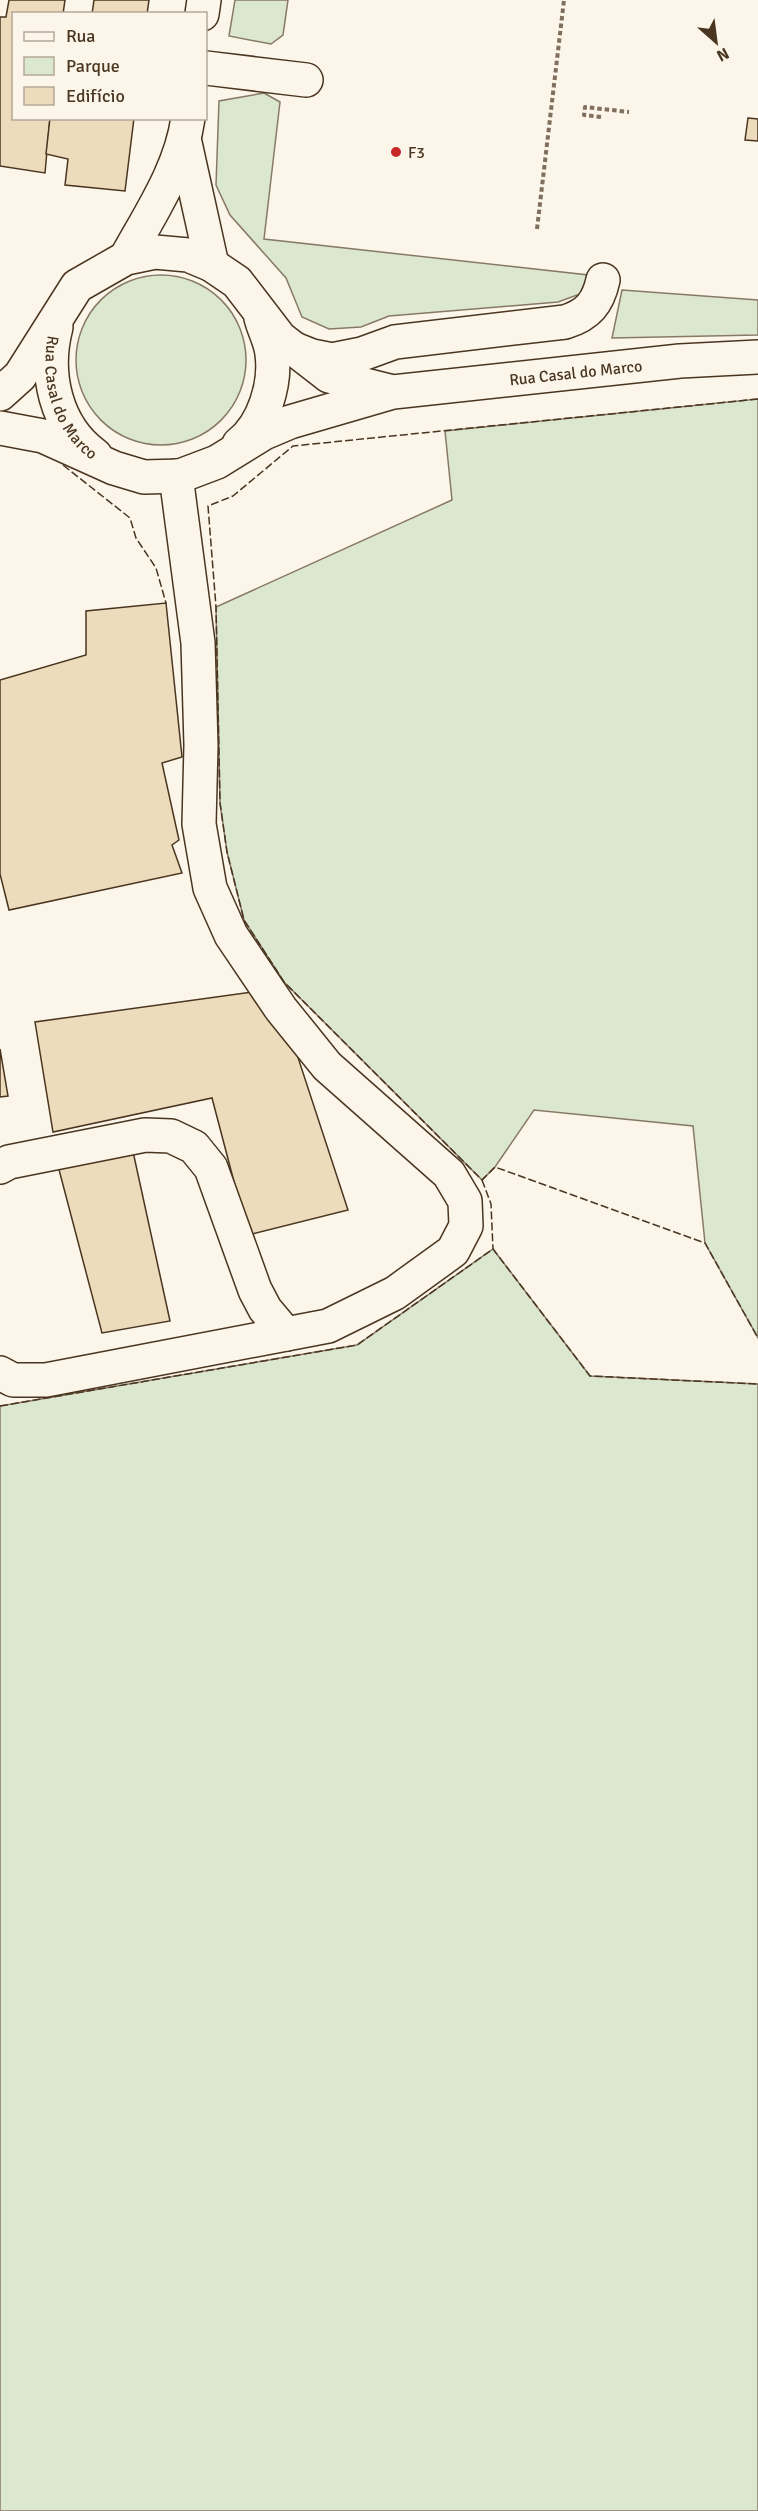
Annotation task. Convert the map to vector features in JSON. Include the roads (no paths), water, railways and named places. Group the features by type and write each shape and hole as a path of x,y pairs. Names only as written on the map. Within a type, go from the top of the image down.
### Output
{"street":[{"path":"207,69 306,80"},
{"path":"126,258 156,204 186,131"},
{"path":"186,131 212,265"},
{"name":"Rua Casal do Marco","path":"0,394 20,376 77,286 126,258 155,252 188,255 212,265 237,282 289,346 329,376 393,392"},
{"path":"289,346 312,356 332,360 363,354 395,342 565,322 579,318 592,307 599,296 603,280"},
{"name":"Rua Casal do Marco","path":"217,462 244,440 263,413 272,383 272,353 257,308"},
{"name":"Rua Casal do Marco","path":"59,315 50,349 52,382 59,412 82,446 114,468"},
{"name":"Rua Casal do Marco","path":"0,428 43,436 114,468 144,477 176,476 217,462 264,434 290,422 393,392 680,361 758,357"},
{"path":"0,1373 13,1380 46,1380 328,1326 396,1293 453,1251 466,1227 465,1201 449,1174 327,1066 287,1017 231,935 210,888 198,824 201,745 198,643 176,476"},
{"path":"0,1167 9,1162 145,1135 171,1136 194,1147 214,1175 255,1290 265,1310 286,1334"}],"place":[{"name":"F3","path":"396,152"}]}
